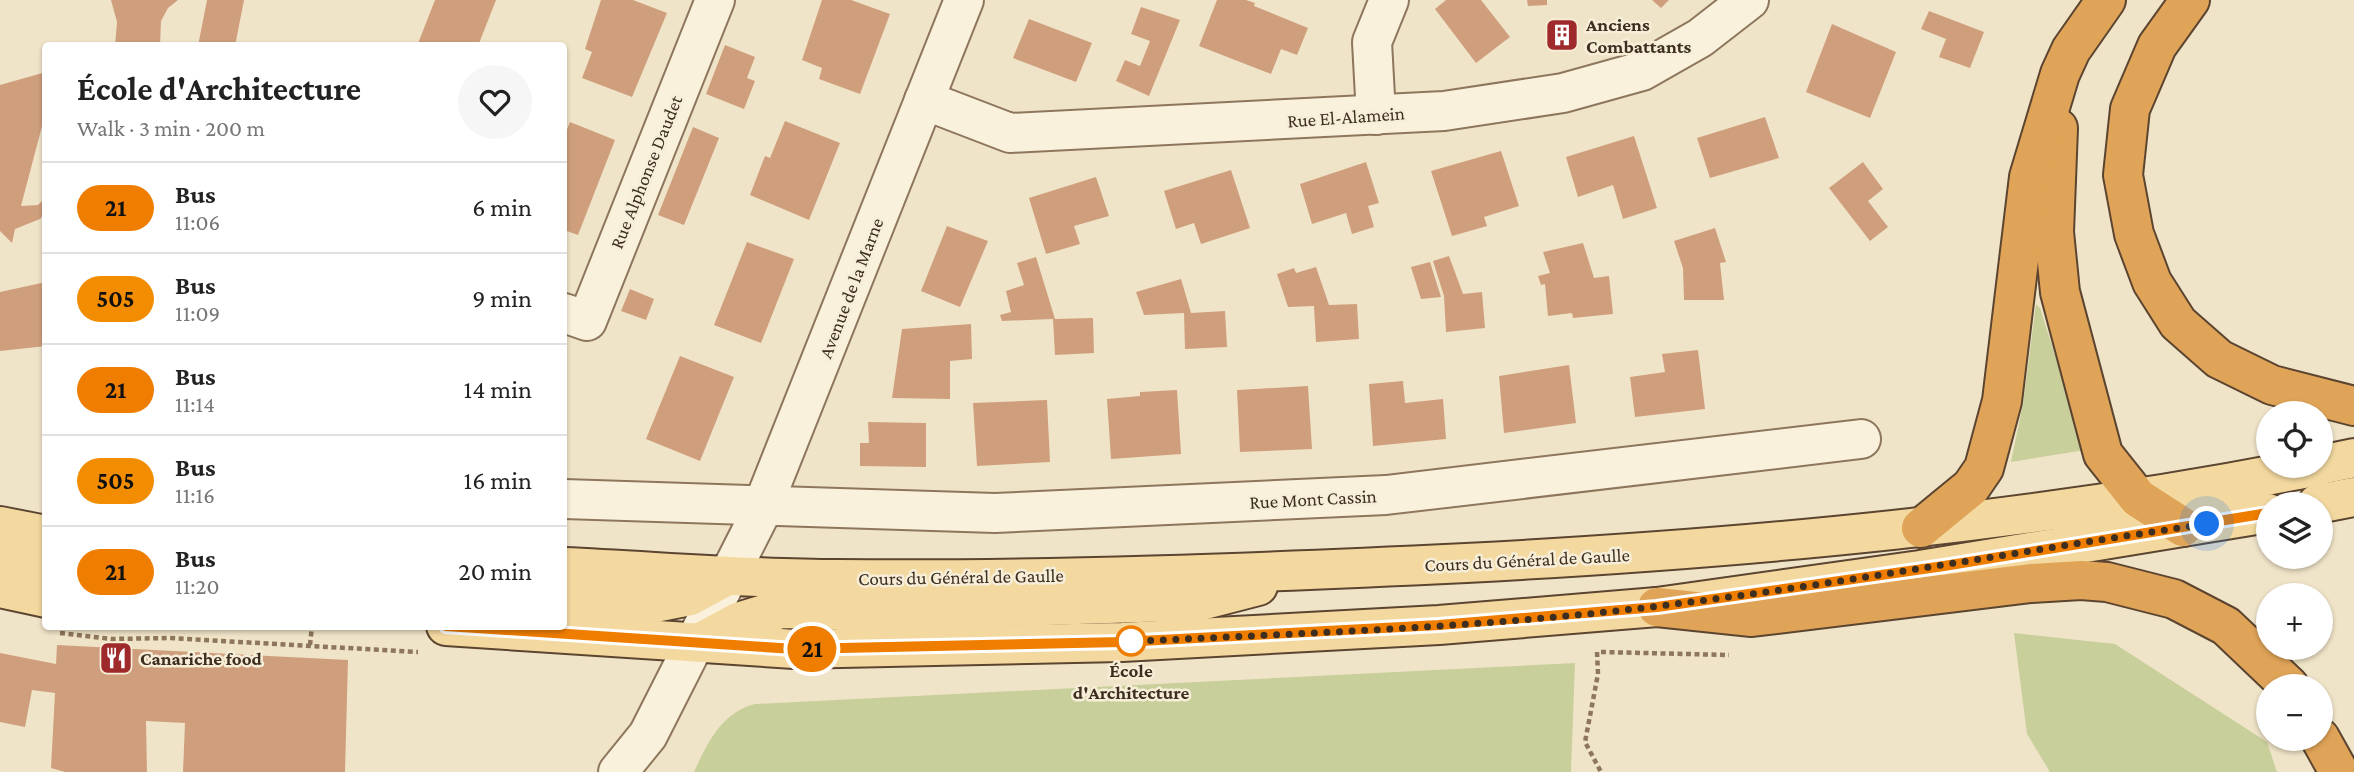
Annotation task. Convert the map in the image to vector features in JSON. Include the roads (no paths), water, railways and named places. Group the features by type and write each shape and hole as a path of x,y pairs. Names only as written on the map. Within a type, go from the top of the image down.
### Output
{"highway":[{"path":"1921,528 1971,487 1984,468 2002,401 2029,177 2060,74 2071,50 2106,0"},
{"path":"2190,0 2157,46 2130,109 2123,175 2134,234 2152,282 2178,323 2219,359 2272,385 2354,406"},
{"path":"2060,74 2054,232 2060,292 2103,454 2138,498 2183,527"},
{"path":"1657,607 1752,617 2031,583 2081,580 2107,582 2174,599 2226,626 2277,674"},
{"path":"2327,751 2339,772"}],"main road":[{"name":"Cours du Général de Gaulle","path":"2333,462 2354,458"},
{"name":"Cours du Général de Gaulle","path":"567,567 889,579 1314,570 1660,553 1921,528 2138,498 2256,476"},
{"path":"2333,501 2354,496"},
{"path":"433,639 696,644 794,649 1122,642 1439,625 1657,607 1933,568 2256,515"},
{"path":"0,526 42,534"},
{"path":"0,559 42,567"},
{"path":"696,644 738,622 781,610 1024,608 1200,601 1314,570"},
{"path":"567,602 644,605 690,596 731,574"},
{"path":"0,588 42,612"}],"street":[{"name":"Rue Alphonse Daudet","path":"567,314 587,321 715,0"},
{"name":"Avenue de la Marne","path":"618,772 648,735 763,506 964,0"},
{"path":"1376,115 1372,42 1389,0"},
{"name":"Rue El-Alamein","path":"924,100 1010,133 1444,111 1563,93 1643,71 1700,38 1749,0"},
{"name":"Rue Mont Cassin","path":"567,499 995,513 1387,495 1861,439"}],"place":[{"name":"Anciens Combattants","path":"1562,35"},
{"name":"École d'Architecture","path":"1131,641"},
{"name":"Canariche food","path":"116,658"}]}
